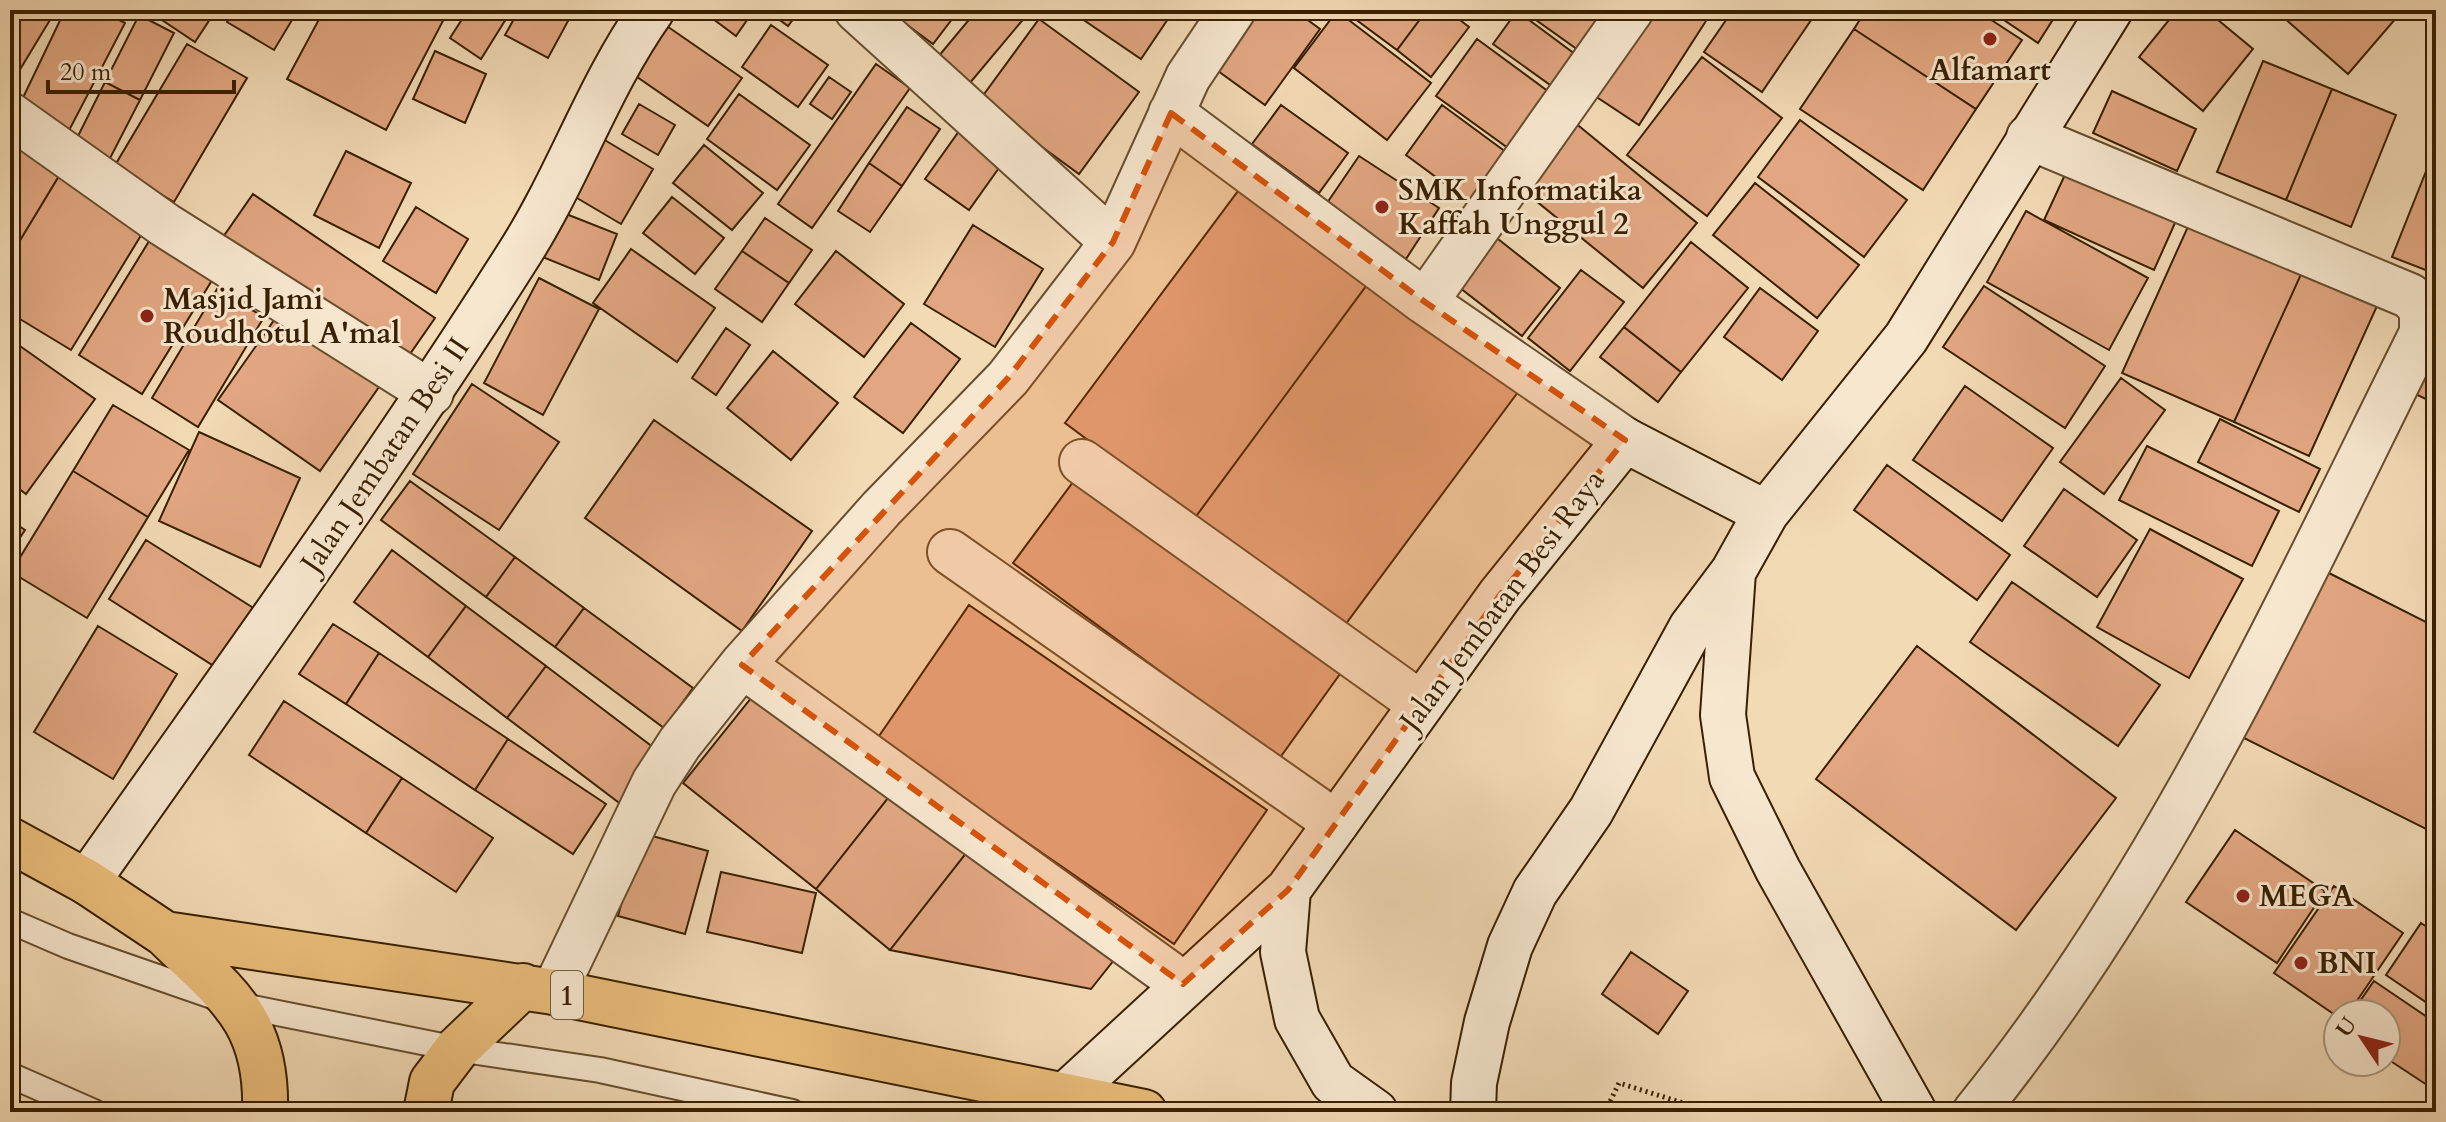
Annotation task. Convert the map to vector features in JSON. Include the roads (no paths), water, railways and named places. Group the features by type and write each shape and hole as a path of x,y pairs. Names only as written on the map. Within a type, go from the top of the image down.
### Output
{"highway":[{"name":"1","path":"10,840 87,882 165,934 539,989 1144,1112"},
{"path":"165,934 238,1005 253,1030 266,1081 265,1112"},
{"path":"426,1112 432,1082 457,1049 539,989"}],"street":[{"name":"Jalan Jembatan Besi II","path":"87,882 431,393 531,237 607,82 652,10"},
{"path":"857,10 1113,242"},
{"path":"539,989 654,783 680,743 742,665 881,509 1008,378 1113,242 1145,179 1188,77 1233,10"},
{"path":"1425,302 1631,10"},
{"path":"1473,1112 1474,1083 1487,1022 1510,946 1535,892 1591,811 1691,628 1733,572 1766,513 1906,338 2110,10"},
{"path":"1171,113 1425,302 1625,440"},
{"path":"10,115 165,225 431,393"},
{"path":"1975,1112 2032,1042 2079,972 2237,706 2422,333 2422,309 2410,296 2029,137"},
{"name":"Jalan Jembatan Besi Raya","path":"1067,1094 1288,890 1500,595 1625,440 1766,513"},
{"path":"1082,462 1421,704"},
{"path":"950,552 1336,823"},
{"path":"1733,572 1723,715 1732,777 1778,870 1914,1112"},
{"path":"742,665 1183,984"},
{"path":"1288,890 1283,952 1297,1019 1333,1082 1375,1112"}],"lane":[{"path":"10,921 68,946 238,1005 457,1049 600,1070 792,1112"},
{"path":"10,1075 94,1112"}],"place":[{"name":"Alfamart","path":"1990,39"},
{"name":"SMK Informatika Kaffah Unggul 2","path":"1382,207"},
{"name":"Masjid Jami Roudhotul A'mal","path":"147,316"},
{"name":"MEGA","path":"2243,896"},
{"name":"BNI","path":"2301,963"}]}
